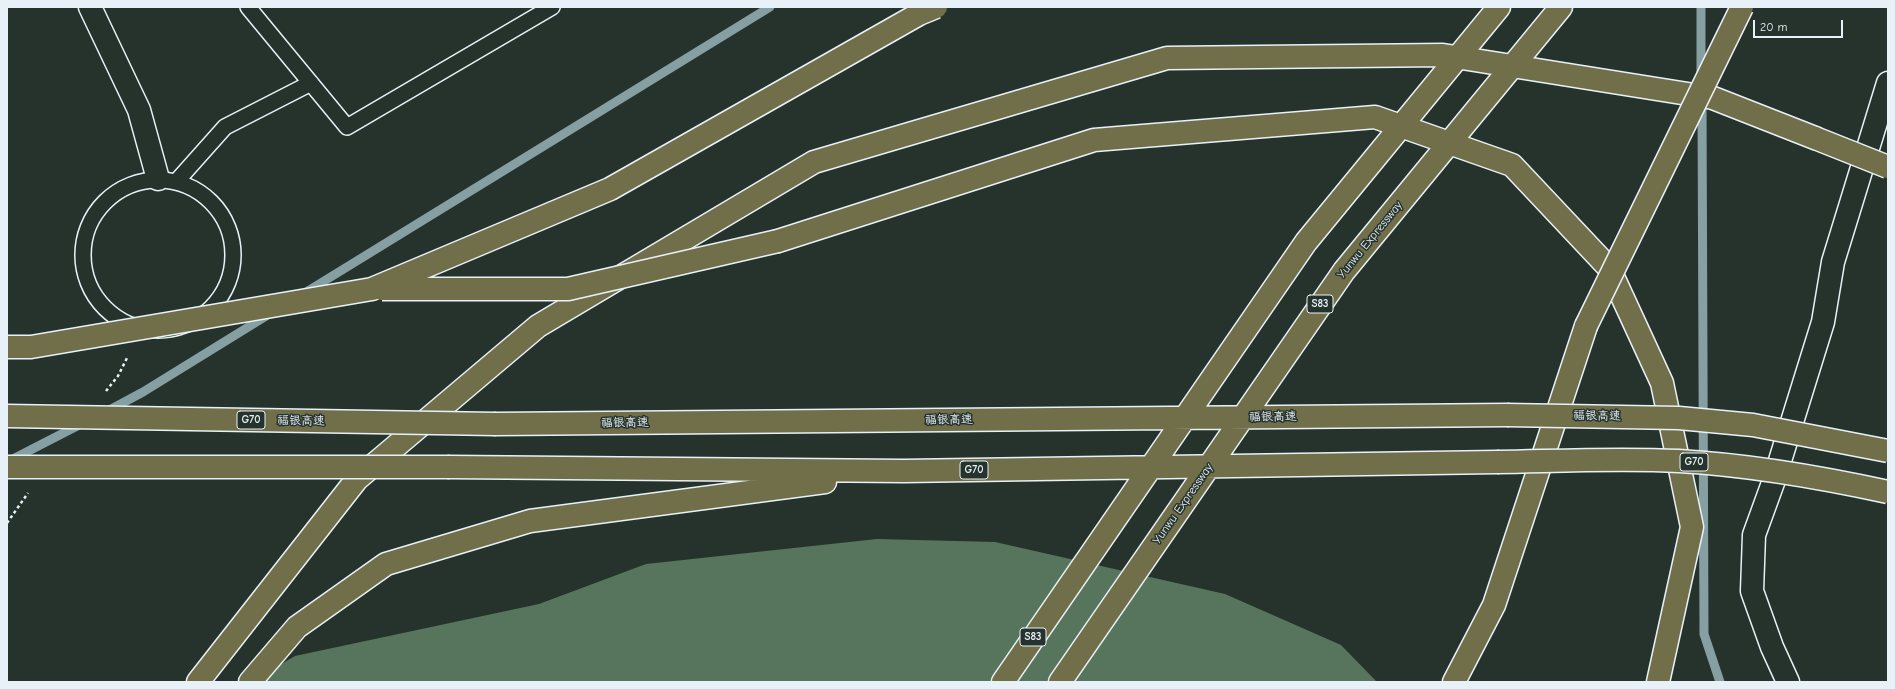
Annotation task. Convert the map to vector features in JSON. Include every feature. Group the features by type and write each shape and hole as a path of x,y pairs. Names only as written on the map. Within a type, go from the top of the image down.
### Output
{"highway":[{"path":"372,289 610,189 919,14 936,7"},
{"name":"S83","path":"1003,682 1306,242 1500,7"},
{"name":"Yunwu Expressway","path":"1060,682 1344,271 1561,7"},
{"path":"1454,682 1494,605 1586,326 1742,7"},
{"path":"198,682 357,479 526,336 538,326 814,162 1167,58 1443,55 1713,98 1888,167"},
{"path":"7,347 31,347 372,289 568,289 778,241 1094,140 1375,118 1512,165 1609,268 1662,383 1692,527 1658,682"},
{"name":"福银高速","path":"7,416 496,424 1507,415 1679,418 1753,425 1888,451"},
{"name":"G70","path":"7,467 450,467 904,471 1497,462 1678,461 1757,468 1847,483 1888,492"},
{"path":"250,682 297,627 386,564 530,521 904,471"}],"street":[{"path":"90,7 139,110 167,180"},
{"path":"1788,682 1772,647 1752,590 1754,535 1774,480 1823,322 1833,262 1888,83"}],"lane":[{"path":"248,7 347,127 552,7"},
{"path":"167,180 193,188 208,198 221,211 229,228 234,245 234,263 230,281 221,297 209,311 194,322 159,331 141,329 124,322 108,312 96,299 88,283 83,265 83,247 87,229 96,213 108,199 123,188 140,182 167,180 225,127 311,83"}],"green space":[{"path":"877,539 995,542 1225,594 1341,645 1377,682 250,682 295,656 539,604 646,564"}],"waterway":[{"path":"303,294 770,7"},
{"path":"1701,7 1701,77"},
{"path":"1702,102 1704,634 1720,682"},
{"path":"104,413 143,392 271,313"},
{"path":"9,461 83,423"}]}
